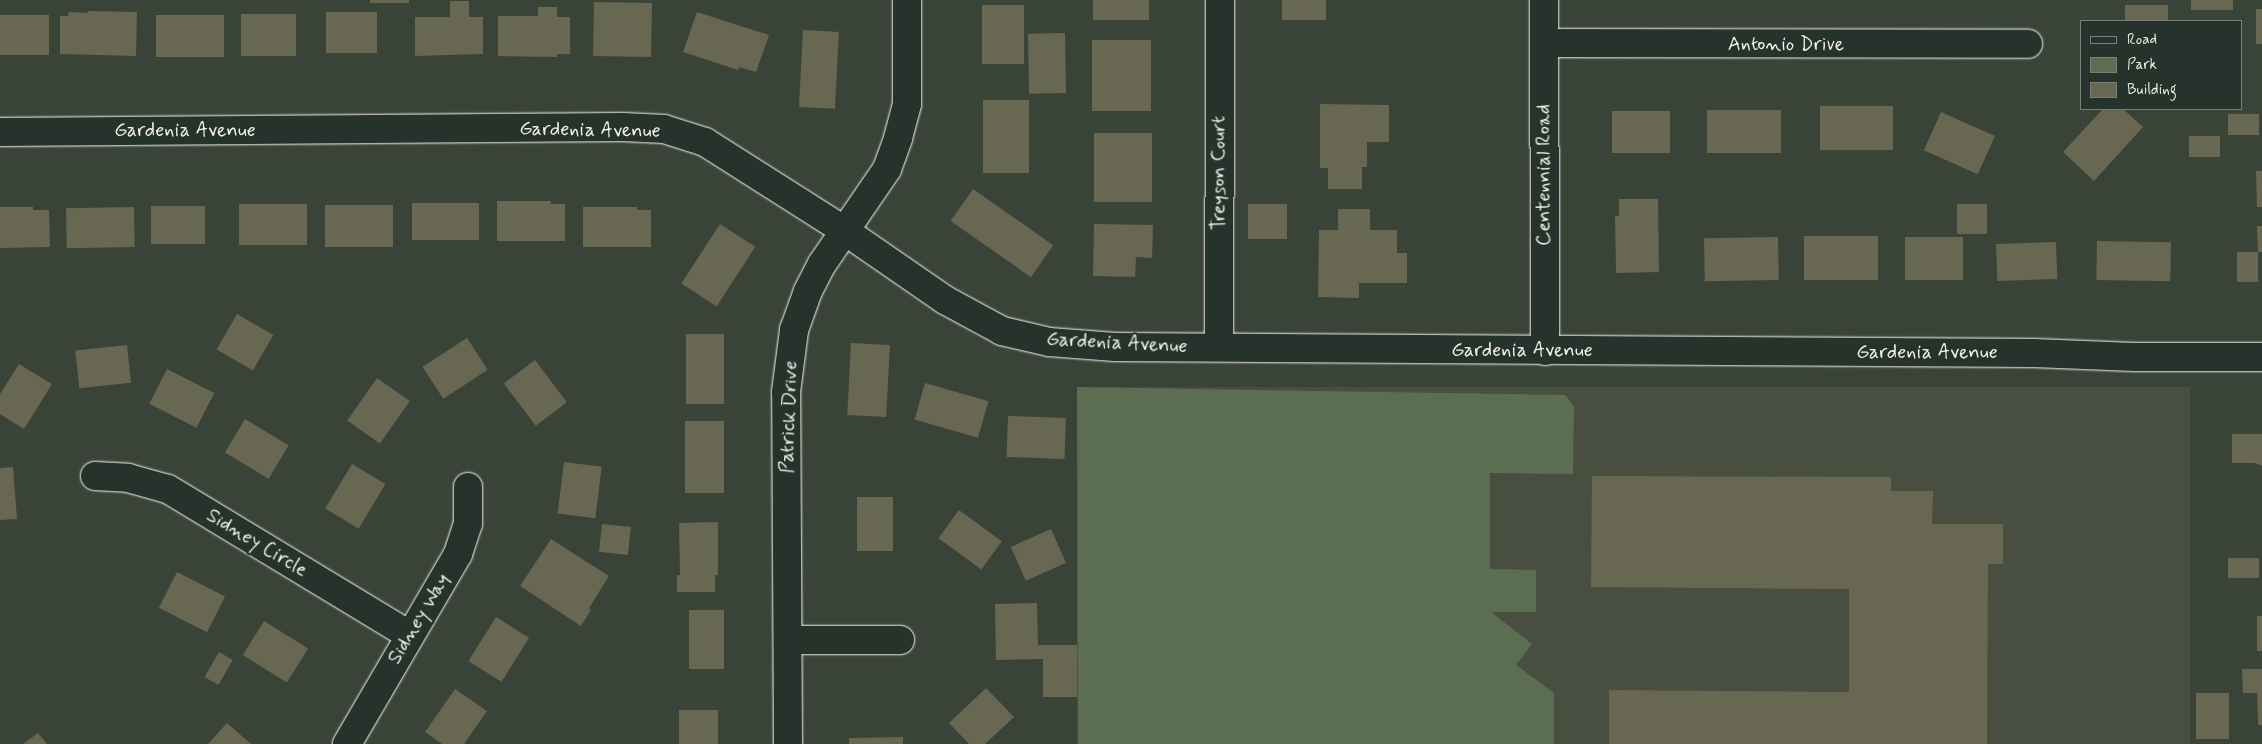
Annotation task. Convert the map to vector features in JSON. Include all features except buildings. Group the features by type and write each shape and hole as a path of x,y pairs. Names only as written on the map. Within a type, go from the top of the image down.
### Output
{"street":[{"name":"Patrick Drive","path":"788,744 786,392 794,330 808,291 822,264 886,169 903,121 907,104 906,0"},
{"name":"Treyson Court","path":"1219,347 1220,0"},
{"name":"Centennial Road","path":"1544,0 1545,351"},
{"name":"Antonio Drive","path":"1544,44 2028,44"},
{"name":"Gardenia Avenue","path":"0,132 613,127 664,129 705,142 845,231 946,300 1002,330 1049,342 1115,347 1545,351 2034,352 2135,357 2262,357"},
{"name":"Sidney Circle","path":"95,476 128,478 168,489 409,635"},
{"name":"Sidney Way","path":"347,744 458,554 468,524 468,487"},
{"path":"788,640 900,640"}],"shaded area":[{"path":"1077,387 2190,387 2190,744 1077,744"}],"green space":[{"path":"1077,387 1565,395 1574,406 1573,474 1490,473 1490,569 1536,570 1536,612 1491,612 1532,644 1516,665 1554,693 1554,744 1078,744"}]}
